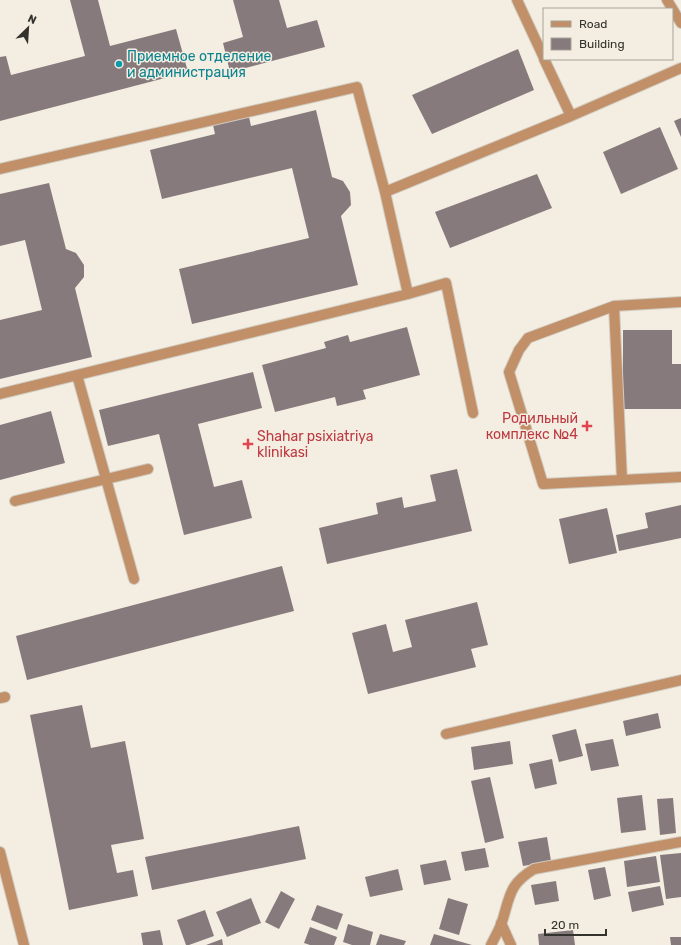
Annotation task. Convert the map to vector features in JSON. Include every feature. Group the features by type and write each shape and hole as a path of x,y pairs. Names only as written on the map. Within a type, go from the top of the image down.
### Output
{"street":[{"path":"517,0 543,56"},
{"path":"673,10 681,23"},
{"path":"545,60 571,116"},
{"path":"385,192 571,116 681,68"},
{"path":"0,169 357,87 385,192 408,294"},
{"path":"0,394 408,294 446,283 473,413"},
{"path":"681,302 614,306 528,338 509,372 543,484 681,477"},
{"path":"614,306 622,480"},
{"path":"76,375 134,579"},
{"path":"15,501 148,469"},
{"path":"446,734 681,680"},
{"path":"491,945 501,923 509,895 513,887 526,874 534,869 681,842"},
{"path":"0,852 24,945"},
{"path":"501,923 511,945"}],"building":[{"name":"Приемное отделение и администрация","path":"70,0 98,0 110,46 176,29 188,72 0,121 0,57 6,56 11,75 85,56"},
{"path":"233,0 279,0 287,28 317,20 325,47 230,72 223,43 243,37"},
{"path":"518,49 534,90 432,134 412,95"},
{"path":"316,110 332,177 343,181 350,192 351,205 341,216 358,285 192,324 179,269 309,238 292,168 162,199 150,150 215,134 213,125 249,117 251,126"},
{"path":"681,118 681,137 674,121"},
{"path":"660,127 678,169 621,194 603,152"},
{"path":"537,174 552,208 450,248 435,212"},
{"path":"49,183 66,249 76,253 84,265 84,277 75,288 92,357 0,379 0,320 42,310 25,240 0,246 0,194"},
{"path":"407,327 420,375 363,390 366,399 337,406 335,397 275,412 262,365 326,348 324,342 348,335 350,342"},
{"path":"623,330 672,330 672,364 681,364 681,409 623,409"},
{"path":"253,372 262,408 198,424 214,487 242,480 252,518 184,535 159,434 108,446 99,410"},
{"path":"51,411 65,463 0,480 0,425"},
{"path":"457,469 472,531 327,564 319,528 378,514 376,503 402,497 404,508 436,501 430,475"},
{"path":"681,505 681,538 619,551 616,535 648,528 645,513"},
{"path":"607,508 617,553 569,564 559,519"},
{"path":"282,566 294,611 27,680 16,636"},
{"path":"477,602 488,645 471,649 476,667 368,694 352,633 386,624 393,652 412,647 405,620"},
{"path":"82,705 91,748 125,741 144,839 111,845 117,873 133,870 138,896 69,910 30,715"},
{"path":"658,713 661,728 626,736 623,721"},
{"path":"576,729 583,756 559,762 552,735"},
{"path":"613,739 619,766 591,771 585,744"},
{"path":"510,741 513,764 474,770 471,747"},
{"path":"552,759 557,784 535,789 529,764"},
{"path":"490,777 504,838 485,843 471,781"},
{"path":"642,795 646,830 621,833 617,798"},
{"path":"673,798 676,833 660,835 657,799"},
{"path":"299,826 306,859 152,890 145,857"},
{"path":"547,837 551,861 523,866 518,842"},
{"path":"485,848 489,867 465,871 461,852"},
{"path":"681,853 681,897 666,899 660,855"},
{"path":"656,856 660,882 627,887 624,861"},
{"path":"446,860 451,880 424,885 420,865"},
{"path":"605,867 611,896 594,900 588,870"},
{"path":"398,869 403,890 370,897 365,877"},
{"path":"556,881 559,901 535,905 531,885"},
{"path":"660,886 664,905 632,912 628,892"},
{"path":"281,891 295,899 279,929 265,922"},
{"path":"251,898 261,923 227,937 216,912"},
{"path":"448,898 468,904 459,935 439,929"},
{"path":"317,905 343,914 337,930 311,920"},
{"path":"205,910 214,936 186,945 177,920"},
{"path":"348,924 373,932 370,945 352,945 343,942"},
{"path":"310,927 337,937 334,945 310,945 304,943"},
{"path":"160,930 163,945 143,945 141,933"},
{"path":"573,930 575,945 539,945 538,934"},
{"path":"380,934 406,941 404,945 376,945"},
{"path":"434,934 472,945 430,945"},
{"path":"670,937 681,937 681,945 671,945"},
{"path":"222,939 223,945 206,945"}],"place":[{"name":"Приемное отделение и администрация","path":"119,64"},
{"name":"Родильный комплекс №4","path":"587,426"},
{"name":"Shahar psixiatriya klinikasi","path":"248,444"}]}
